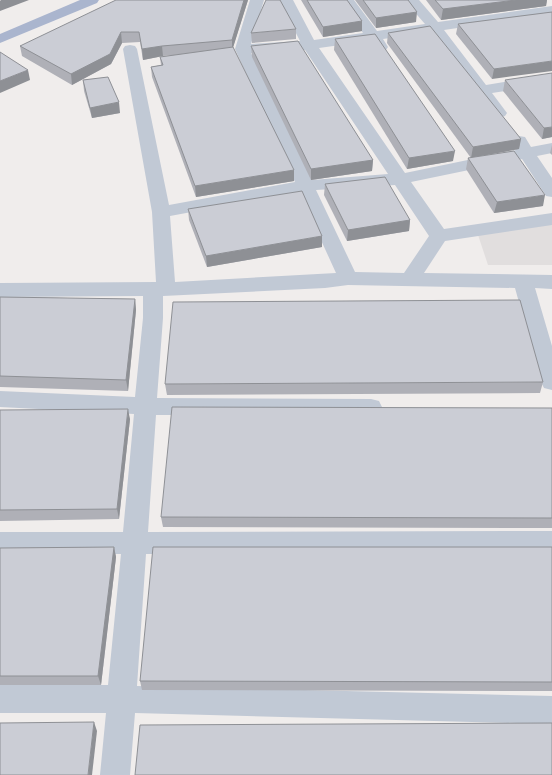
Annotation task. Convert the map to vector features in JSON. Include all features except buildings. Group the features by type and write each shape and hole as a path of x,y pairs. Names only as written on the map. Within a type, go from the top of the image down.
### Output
{"main road":[{"path":"0,39 92,0"}],"street":[{"path":"257,0 242,49 304,186 348,278"},
{"path":"286,0 309,45 439,236"},
{"path":"347,0 391,62"},
{"path":"411,0 434,26 482,90 527,152 552,192"},
{"path":"242,49 309,45 552,10"},
{"path":"115,775 153,318 160,289 161,212 130,49"},
{"path":"482,90 552,79"},
{"path":"161,212 304,186 399,179 456,160 552,148"},
{"path":"410,280 439,236 552,219"},
{"path":"0,290 160,289 325,281 348,278 552,282"},
{"path":"523,282 552,382"},
{"path":"0,399 145,406 392,408"},
{"path":"0,543 552,542"},
{"path":"0,699 122,699 552,710"}],"shaded area":[{"path":"552,224 552,265 488,265 478,235"}]}
